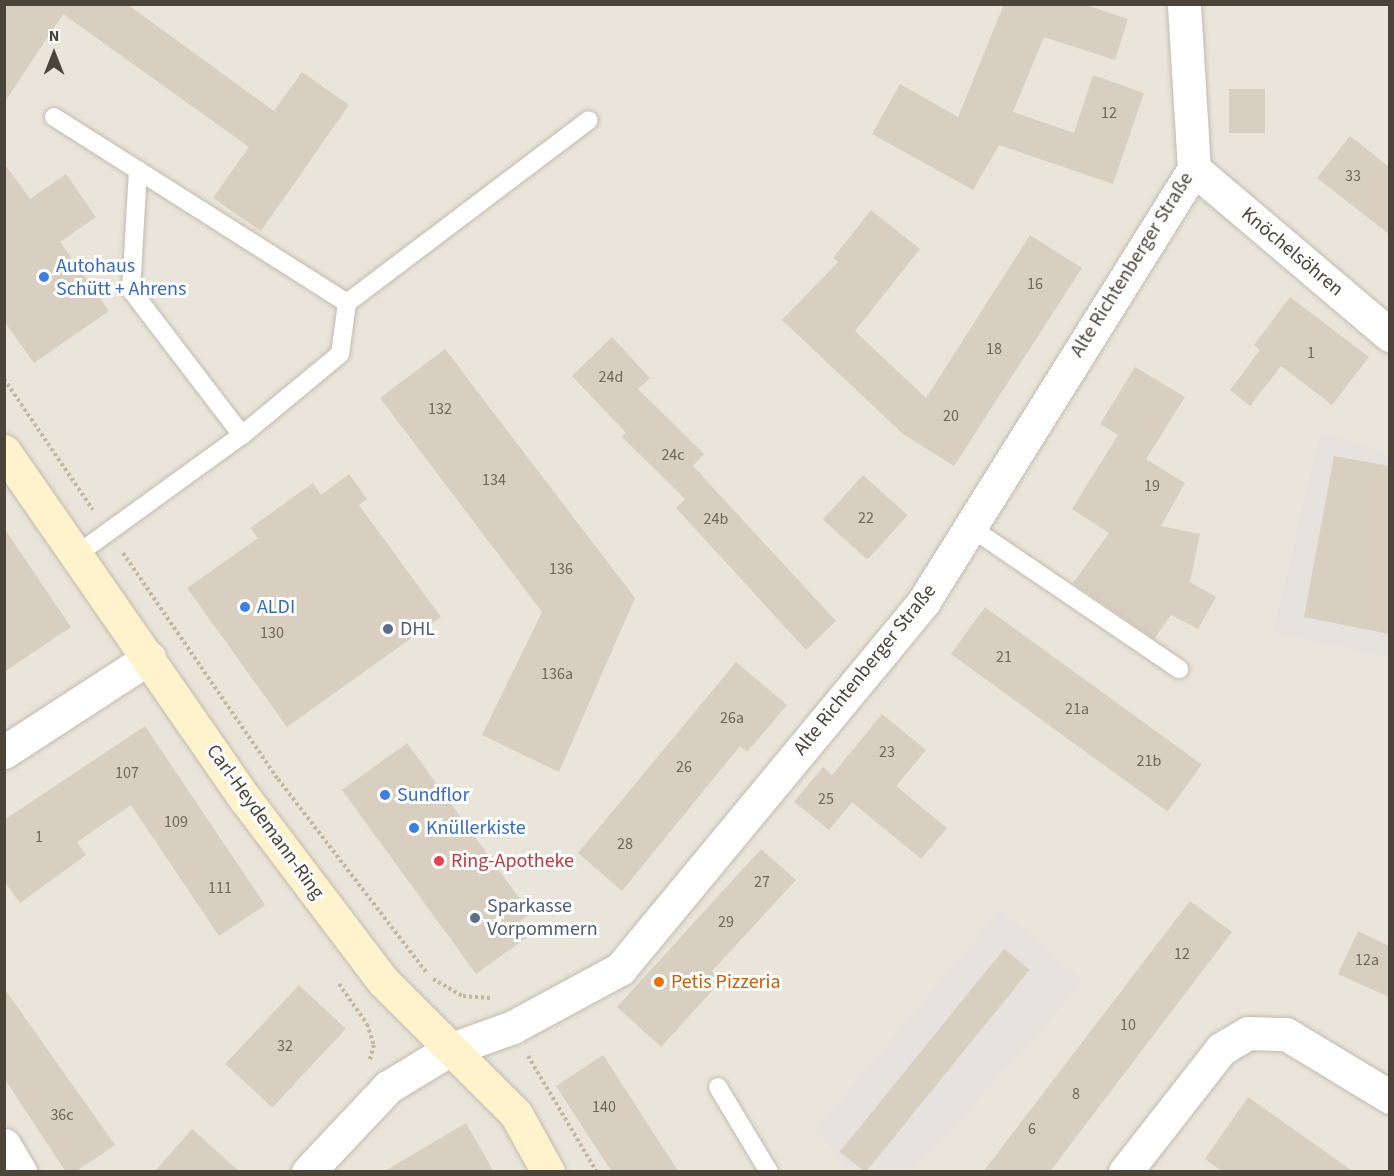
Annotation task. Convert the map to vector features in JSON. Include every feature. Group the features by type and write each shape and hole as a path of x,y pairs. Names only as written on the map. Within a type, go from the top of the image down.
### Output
{"main road":[{"name":"Carl-Heydemann-Ring","path":"4,451 246,800 383,981 449,1050 516,1114 549,1172"}],"street":[{"name":"Alte Richtenberger Straße","path":"308,1172 387,1087 449,1050 513,1027 620,969 924,601 1194,169 1184,4"},
{"name":"Knöchelsöhren","path":"1194,169 1389,335"},
{"path":"4,752 149,658"},
{"path":"1125,1172 1221,1049 1248,1033 1286,1034 1389,1096"},
{"path":"4,1145 20,1172"}],"lane":[{"path":"54,117 347,303"},
{"path":"76,555 242,435 340,354 347,303 589,120"},
{"path":"138,170 130,290 242,435"},
{"path":"970,527 1179,669"},
{"path":"718,1087 770,1172"}],"path":[{"path":"4,379 278,779 427,974 463,996 491,998 513,1027 555,1108 597,1172"}],"shaded area":[{"path":"5,5 1389,5 1389,1171 5,1171"},
{"path":"1321,432 1389,455 1389,657 1273,632"},
{"path":"1000,910 1084,982 913,1171 852,1171 815,1131"}],"building":[{"path":"4,4 127,4 274,111 302,72 349,105 261,231 213,198 249,147 63,14 4,103"},
{"path":"1004,4 1083,4 1128,19 1115,60 1044,37 1013,112 1074,133 1093,75 1144,93 1113,184 999,145 973,190 872,134 900,84 958,117"},
{"path":"1229,89 1265,89 1265,133 1229,133"},
{"path":"1350,136 1389,167 1389,234 1317,178"},
{"name":"Autohaus Schütt + Ahrens","path":"4,163 30,199 66,174 96,217 60,242 109,311 34,363 4,321"},
{"path":"871,210 920,249 855,331 926,398 1030,235 1082,268 954,466 903,434 782,320 838,262 833,258"},
{"path":"1290,297 1369,357 1332,405 1281,366 1250,406 1230,390 1260,350 1254,345"},
{"path":"612,337 650,378 638,389 704,454 693,466 836,621 806,650 676,508 685,499 622,437 626,433 572,376"},
{"path":"445,349 635,598 559,772 482,735 542,612 380,398"},
{"path":"1135,367 1185,397 1146,459 1185,483 1161,526 1200,534 1190,582 1216,597 1198,629 1171,615 1154,639 1073,583 1109,533 1072,509 1118,435 1100,424"},
{"path":"1334,456 1389,466 1389,634 1304,617"},
{"path":"349,474 367,499 359,505 441,617 287,727 187,588 258,538 250,528 313,483 321,495"},
{"path":"863,475 908,515 867,560 823,520"},
{"path":"4,528 71,627 4,672"},
{"path":"985,607 1202,765 1168,811 951,654"},
{"path":"736,662 787,705 747,752 740,746 622,891 578,853"},
{"path":"882,714 926,750 896,786 947,828 921,859 852,802 829,830 794,802 823,767 832,775"},
{"path":"145,726 265,905 219,936 131,805 77,842 86,855 20,903 4,881 4,820"},
{"path":"407,743 530,913 517,924 526,938 476,974 342,790"},
{"path":"761,849 796,880 712,971 721,981 661,1047 617,1007"},
{"path":"1190,901 1232,932 1050,1172 983,1172"},
{"path":"1358,931 1389,946 1389,997 1338,974"},
{"path":"1004,949 1030,970 866,1172 840,1152"},
{"path":"299,985 346,1029 272,1108 225,1064"},
{"path":"4,988 115,1145 75,1172 66,1172 4,1078"},
{"path":"603,1055 679,1172 612,1172 556,1086"},
{"path":"1248,1097 1354,1172 1223,1172 1205,1159"},
{"path":"466,1123 494,1172 383,1172"},
{"path":"192,1129 240,1172 154,1172"}],"place":[{"name":"Autohaus Schütt + Ahrens","path":"44,277"},
{"name":"ALDI","path":"245,607"},
{"name":"DHL","path":"388,629"},
{"name":"Sundflor","path":"385,795"},
{"name":"Knüllerkiste","path":"414,828"},
{"name":"Ring-Apotheke","path":"439,861"},
{"name":"Sparkasse Vorpommern","path":"475,918"},
{"name":"Petis Pizzeria","path":"659,982"}]}
